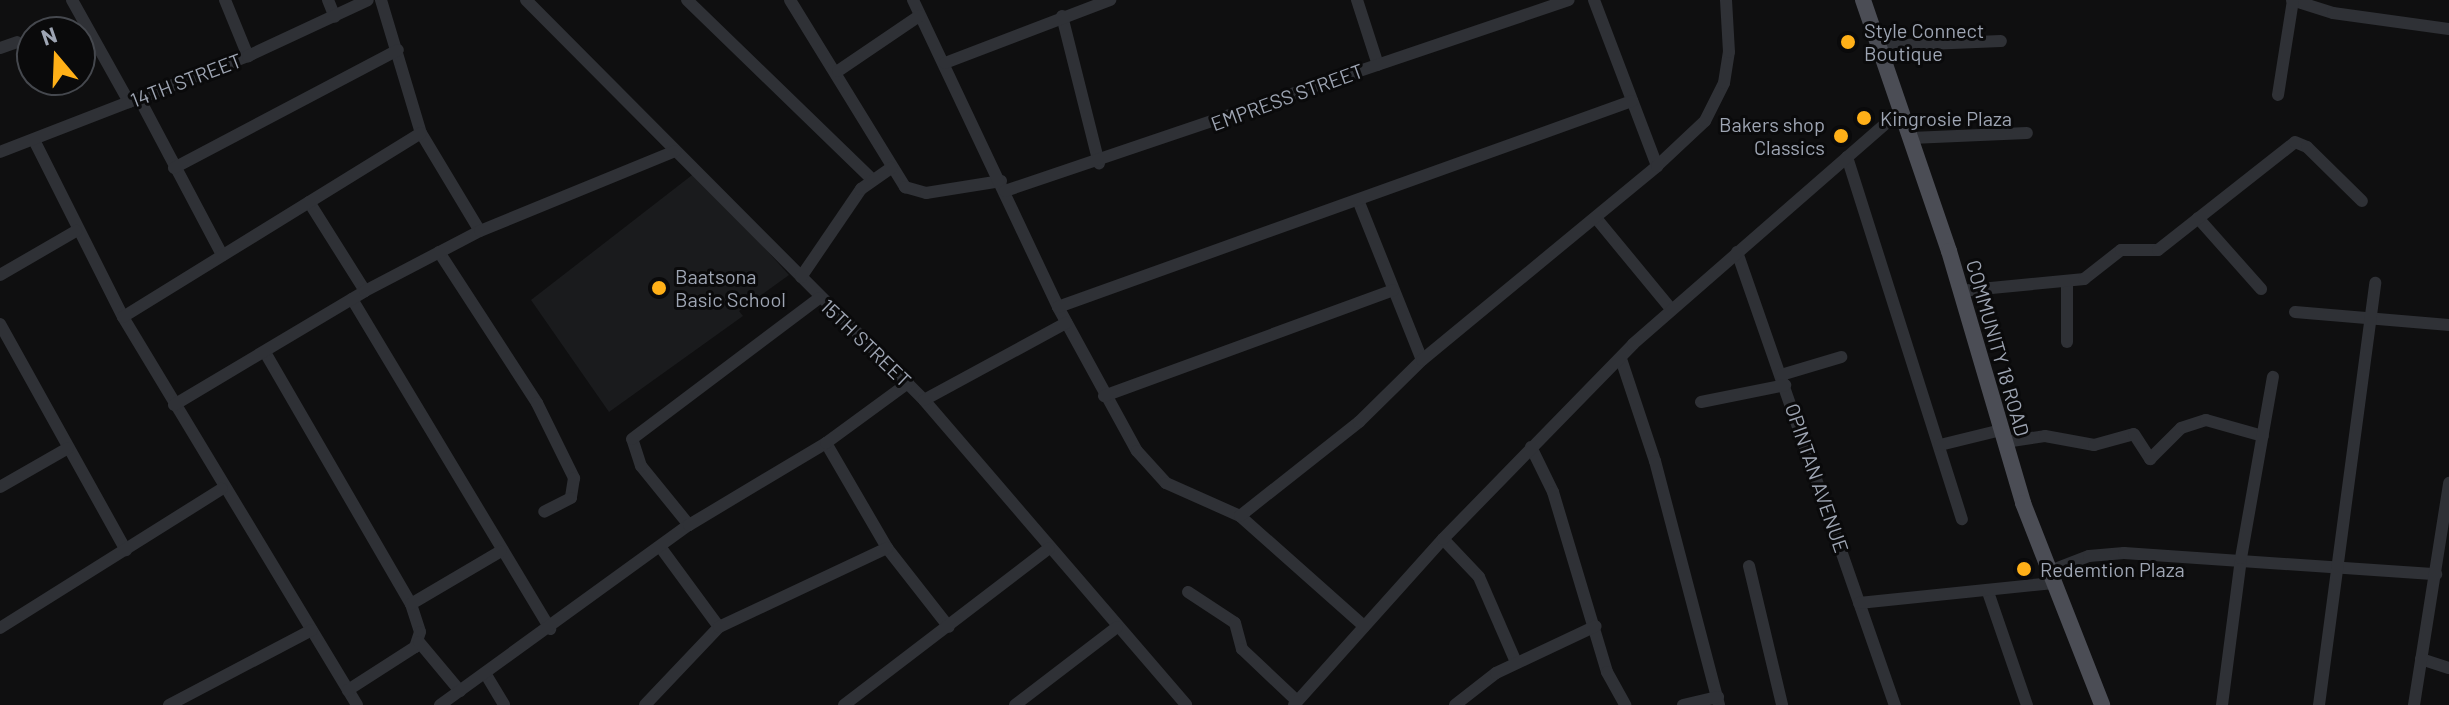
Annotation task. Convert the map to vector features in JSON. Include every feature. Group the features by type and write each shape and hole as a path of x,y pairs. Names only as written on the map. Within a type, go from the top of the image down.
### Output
{"main road":[{"name":"COMMUNITY 18 ROAD","path":"1863,0 1911,138 2049,578 2102,705"}],"street":[{"path":"225,0 248,56"},
{"path":"328,0 335,17"},
{"name":"14TH STREET","path":"0,152 248,56 368,0"},
{"path":"381,0 421,133 480,231"},
{"name":"15TH STREET","path":"526,0 819,298 924,400 1186,705"},
{"path":"687,0 871,178"},
{"path":"790,0 838,71 891,168 871,178 801,277"},
{"path":"913,0 1066,323 1104,396 1152,471 1166,483 1240,516 1364,626"},
{"path":"945,63 1110,0"},
{"path":"1357,0 1378,65"},
{"name":"EMPRESS STREET","path":"891,168 915,192 1003,186 1099,163 1569,0"},
{"path":"1594,0 1657,166"},
{"path":"1240,516 1359,422 1422,360 1657,166 1718,103 1729,52 1726,0"},
{"path":"2278,95 2293,0 2333,13 2449,29"},
{"path":"78,2 222,255"},
{"path":"838,71 919,16"},
{"path":"1062,16 1099,163"},
{"path":"1879,46 2001,41"},
{"path":"174,168 398,50"},
{"path":"1058,307 1632,101"},
{"path":"1188,592 1235,623 1242,649 1296,703 1443,539 1671,309 1901,110"},
{"path":"123,317 421,133"},
{"path":"1911,138 2027,133"},
{"path":"34,140 76,231 123,317 222,489 357,705"},
{"path":"1960,291 2084,279 2121,250 2158,250 2295,142 2307,147 2362,201"},
{"path":"174,405 266,354 365,291 480,231 675,151"},
{"path":"1847,157 1962,519"},
{"path":"1358,200 1422,360"},
{"path":"309,202 365,291"},
{"path":"1596,218 1671,309"},
{"path":"2198,218 2261,289"},
{"path":"0,275 76,231"},
{"path":"439,252 537,403 574,478 571,498 544,512"},
{"name":"OPINTAN AVENUE","path":"1737,252 1895,705"},
{"path":"2067,281 2067,342"},
{"path":"2319,705 2375,283"},
{"path":"1104,396 1393,290"},
{"path":"689,525 641,466 632,439 819,298"},
{"path":"352,299 550,629"},
{"path":"2295,312 2449,325"},
{"path":"924,400 1066,323"},
{"path":"0,324 126,550"},
{"path":"266,354 411,604 419,642 460,691"},
{"path":"1701,402 1783,380 1841,357"},
{"path":"1621,359 1655,461 1718,701 1683,705"},
{"path":"2222,705 2241,558 2273,377"},
{"path":"440,705 550,629 689,525 826,443 908,383"},
{"path":"1940,445 2003,436 2045,436 2094,445 2134,434 2151,459 2181,428 2206,420 2263,436"},
{"path":"826,443 887,548 949,627"},
{"path":"1531,447 1553,492 1596,626 1607,672 1625,705"},
{"path":"0,487 68,448"},
{"path":"2414,705 2449,483"},
{"path":"0,628 222,489"},
{"path":"1443,539 1479,577 1516,662"},
{"path":"661,548 719,627"},
{"path":"645,705 719,627 887,548"},
{"path":"844,705 1049,548"},
{"path":"411,604 501,551"},
{"path":"1859,603 1988,592 2049,578 2089,556 2241,558 2436,574"},
{"path":"1749,566 1782,705"},
{"path":"1988,592 2027,705"},
{"path":"1455,705 1516,662 1596,626"},
{"path":"1015,705 1032,701 1117,627"},
{"path":"169,705 312,630"},
{"path":"348,690 419,642"},
{"path":"2421,659 2449,668"},
{"path":"485,673 504,705"}],"shaded area":[{"name":"Baatsona Basic School","path":"696,172 789,275 739,311 743,316 609,412 531,300"}],"place":[{"name":"Style Connect Boutique","path":"1848,42"},
{"name":"Kingrosie Plaza","path":"1864,118"},
{"name":"Bakers shop Classics","path":"1841,136"},
{"name":"Baatsona Basic School","path":"659,288"},
{"name":"Redemtion Plaza","path":"2024,569"}]}
